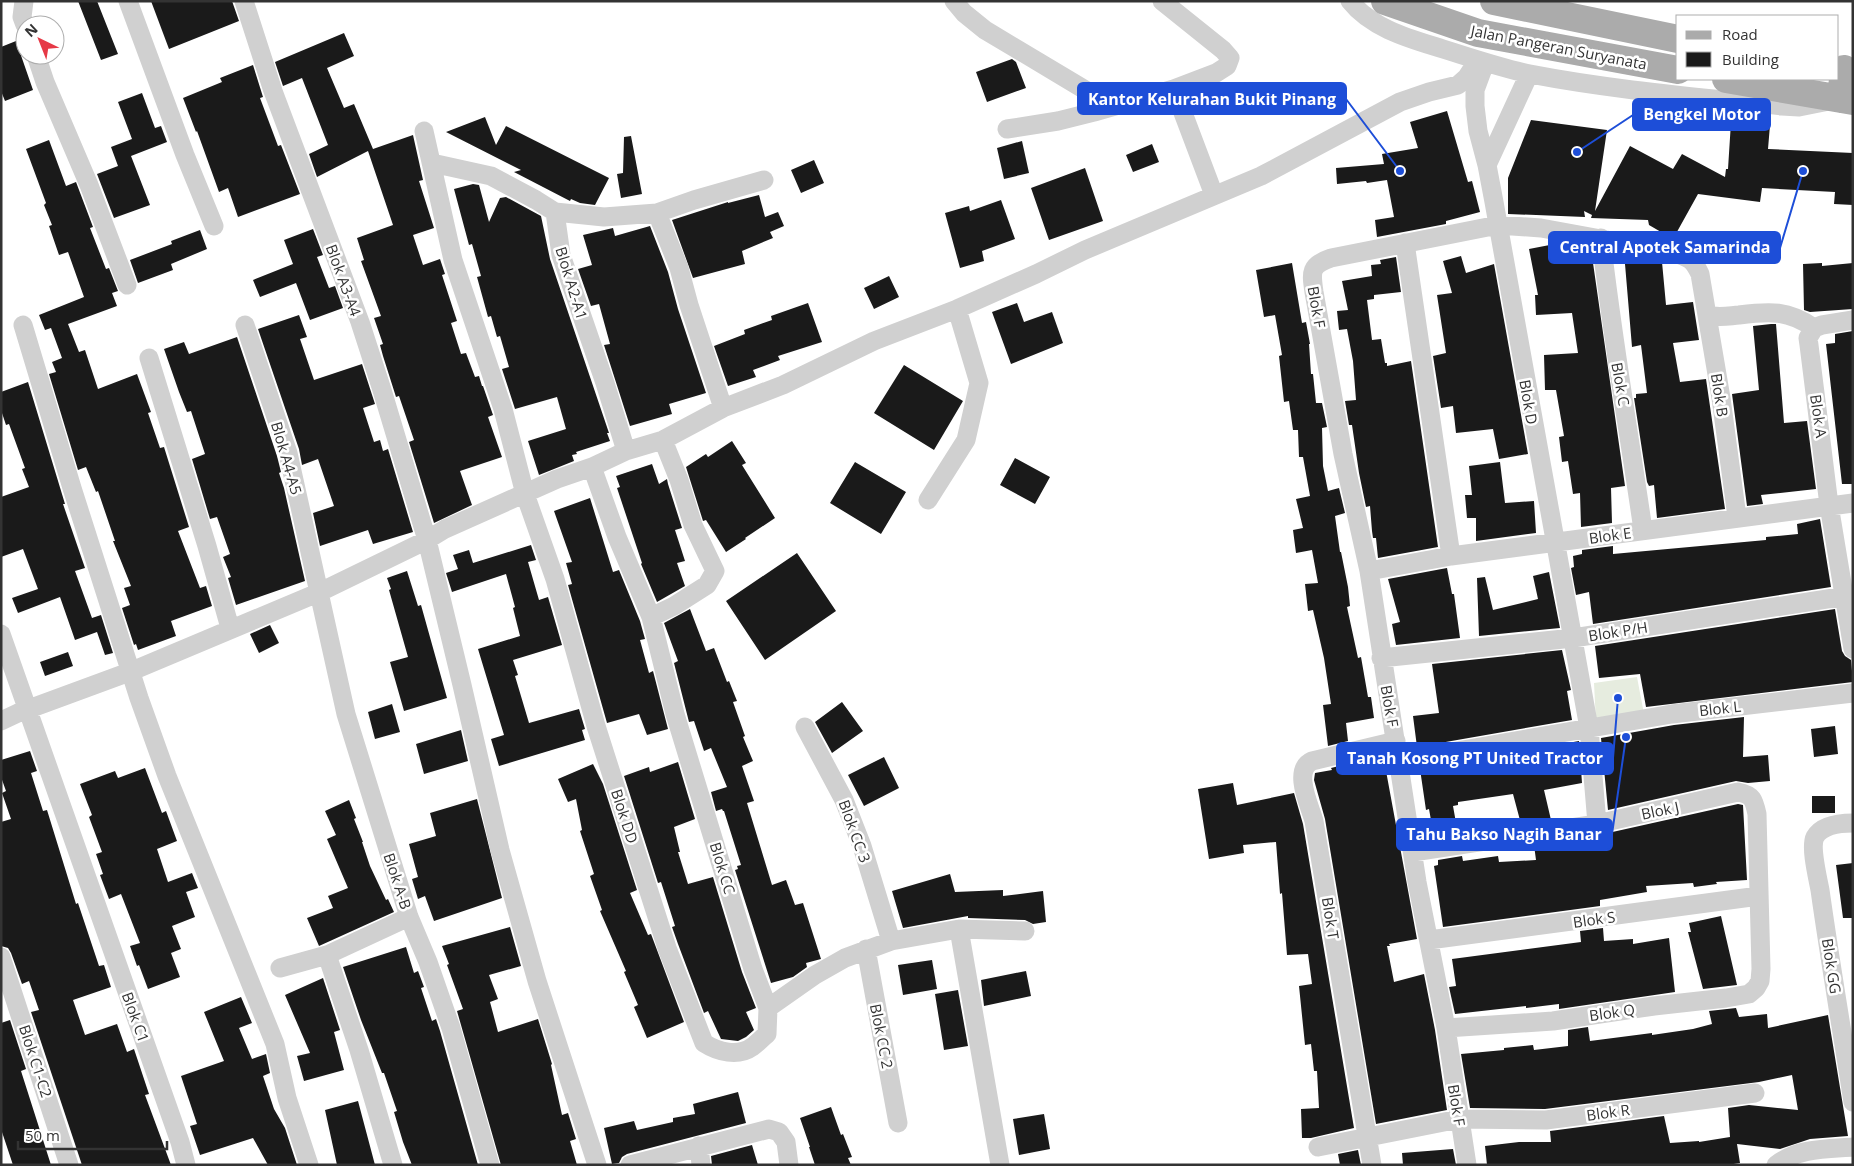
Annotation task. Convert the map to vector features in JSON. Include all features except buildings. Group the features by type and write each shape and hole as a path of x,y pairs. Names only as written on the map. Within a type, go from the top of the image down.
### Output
{"main road":[{"name":"Jalan Pangeran Suryanata","path":"1384,1 1478,32 1676,70"},
{"name":"Jalan Pangeran Suryanata","path":"1494,1 1676,39"},
{"path":"1732,80 1847,100 1845,69"}],"street":[{"path":"22,15 24,1"},
{"path":"128,1 185,155 214,226"},
{"name":"Blok A3-A4","path":"244,1 273,91 363,330 382,390 427,540 500,850 537,981 597,1165"},
{"path":"954,1 964,14 985,30 1112,106"},
{"path":"1007,129 1058,121 1112,106 1174,88 1216,73 1227,66 1230,58 1219,46 1162,1"},
{"path":"1350,1 1367,17 1403,37 1529,74 1599,85 1782,106 1799,107 1847,100"},
{"path":"1,721 28,709 132,671 230,628 320,592 427,540 445,529 557,479 592,467 626,451 662,440 723,408 782,385 874,341 957,309 1085,250 1261,176 1400,102 1458,85 1482,61"},
{"name":"Blok D","path":"1482,61 1477,82 1475,106 1478,132 1487,165 1589,728 1597,824"},
{"path":"40,65 127,285"},
{"path":"1487,165 1529,74"},
{"path":"1174,88 1214,195"},
{"path":"424,131 454,260 503,410 525,494"},
{"path":"432,163 491,176 555,212 604,217 657,213 764,180"},
{"name":"Blok A2-A1","path":"555,212 561,255 626,451"},
{"path":"657,213 679,268 689,305 723,408"},
{"path":"1451,556 1405,243 1498,225 1541,228 1601,238"},
{"name":"Blok B","path":"1601,238 1672,252 1695,262 1700,274 1721,398 1736,517"},
{"name":"Blok C","path":"1601,238 1612,332 1643,530"},
{"name":"Blok F","path":"1405,243 1331,258 1317,264 1313,269 1312,275 1343,454 1369,571 1381,658 1413,852 1446,1028 1466,1165"},
{"path":"928,500 966,440 979,383 957,309"},
{"path":"1707,315 1718,318 1776,312 1800,318 1814,328 1853,320"},
{"path":"23,325 72,488 132,671 139,698 167,776 274,1044 287,1098 309,1165"},
{"name":"Blok A4-A5","path":"245,326 288,453 320,592"},
{"name":"Blok A","path":"1814,328 1808,338 1829,506 1849,596 1853,649"},
{"path":"150,358 230,628"},
{"path":"651,617 674,606 707,585 715,571 693,525 679,480 662,440"},
{"name":"Blok CC","path":"592,467 618,538 651,617 675,714 753,969 768,1008"},
{"name":"Blok DD","path":"525,494 555,579 596,726 667,948 704,1044 716,1051 735,1053 751,1048 767,1034 768,1008"},
{"name":"Blok E","path":"1369,571 1451,556 1853,503"},
{"name":"Blok A-B","path":"320,592 346,714 409,917 428,962 451,1028 490,1165"},
{"name":"Blok P/H","path":"1381,658 1573,638 1849,596"},
{"name":"Blok C1","path":"1,634 180,1142 186,1165"},
{"name":"Blok L","path":"1399,761 1672,714 1853,693"},
{"name":"Blok CC 3","path":"805,727 844,800 862,846 891,941"},
{"name":"Blok T","path":"1372,1165 1314,821 1302,780 1303,771 1307,764 1312,761 1396,741"},
{"name":"Blok J","path":"1413,852 1597,824 1738,792 1748,794 1754,801 1757,814 1759,896"},
{"name":"Blok GG","path":"1853,823 1835,825 1820,832 1814,838 1814,850 1853,1102"},
{"name":"Blok S","path":"1429,940 1759,896"},
{"name":"Blok Q","path":"1446,1028 1553,1021 1749,994 1760,981 1759,896"},
{"path":"280,968 327,955 409,917"},
{"path":"768,1008 815,975 845,958 891,941 959,929 1024,931"},
{"path":"959,929 1000,1165"},
{"name":"Blok CC 2","path":"866,949 898,1123"},
{"path":"327,955 359,1050 393,1165"},
{"name":"Blok C1-C2","path":"1,957 69,1165"},
{"name":"Blok R","path":"1318,1147 1459,1119 1546,1120 1755,1093"},
{"path":"630,1165 768,1130 779,1132 786,1142 790,1165"},
{"path":"699,1146 701,1165"},
{"path":"1776,1165 1786,1157 1809,1150 1853,1147"}],"shaded area":[{"path":"1637,677 1644,714 1596,722 1594,683"}],"place":[{"name":"Bengkel Motor","path":"1577,152"},
{"name":"Kantor Kelurahan Bukit Pinang","path":"1400,171"},
{"name":"Central Apotek Samarinda","path":"1803,171"},
{"name":"Tanah Kosong PT United Tractor","path":"1618,698"},
{"name":"Tahu Bakso Nagih Banar","path":"1626,737"}]}
